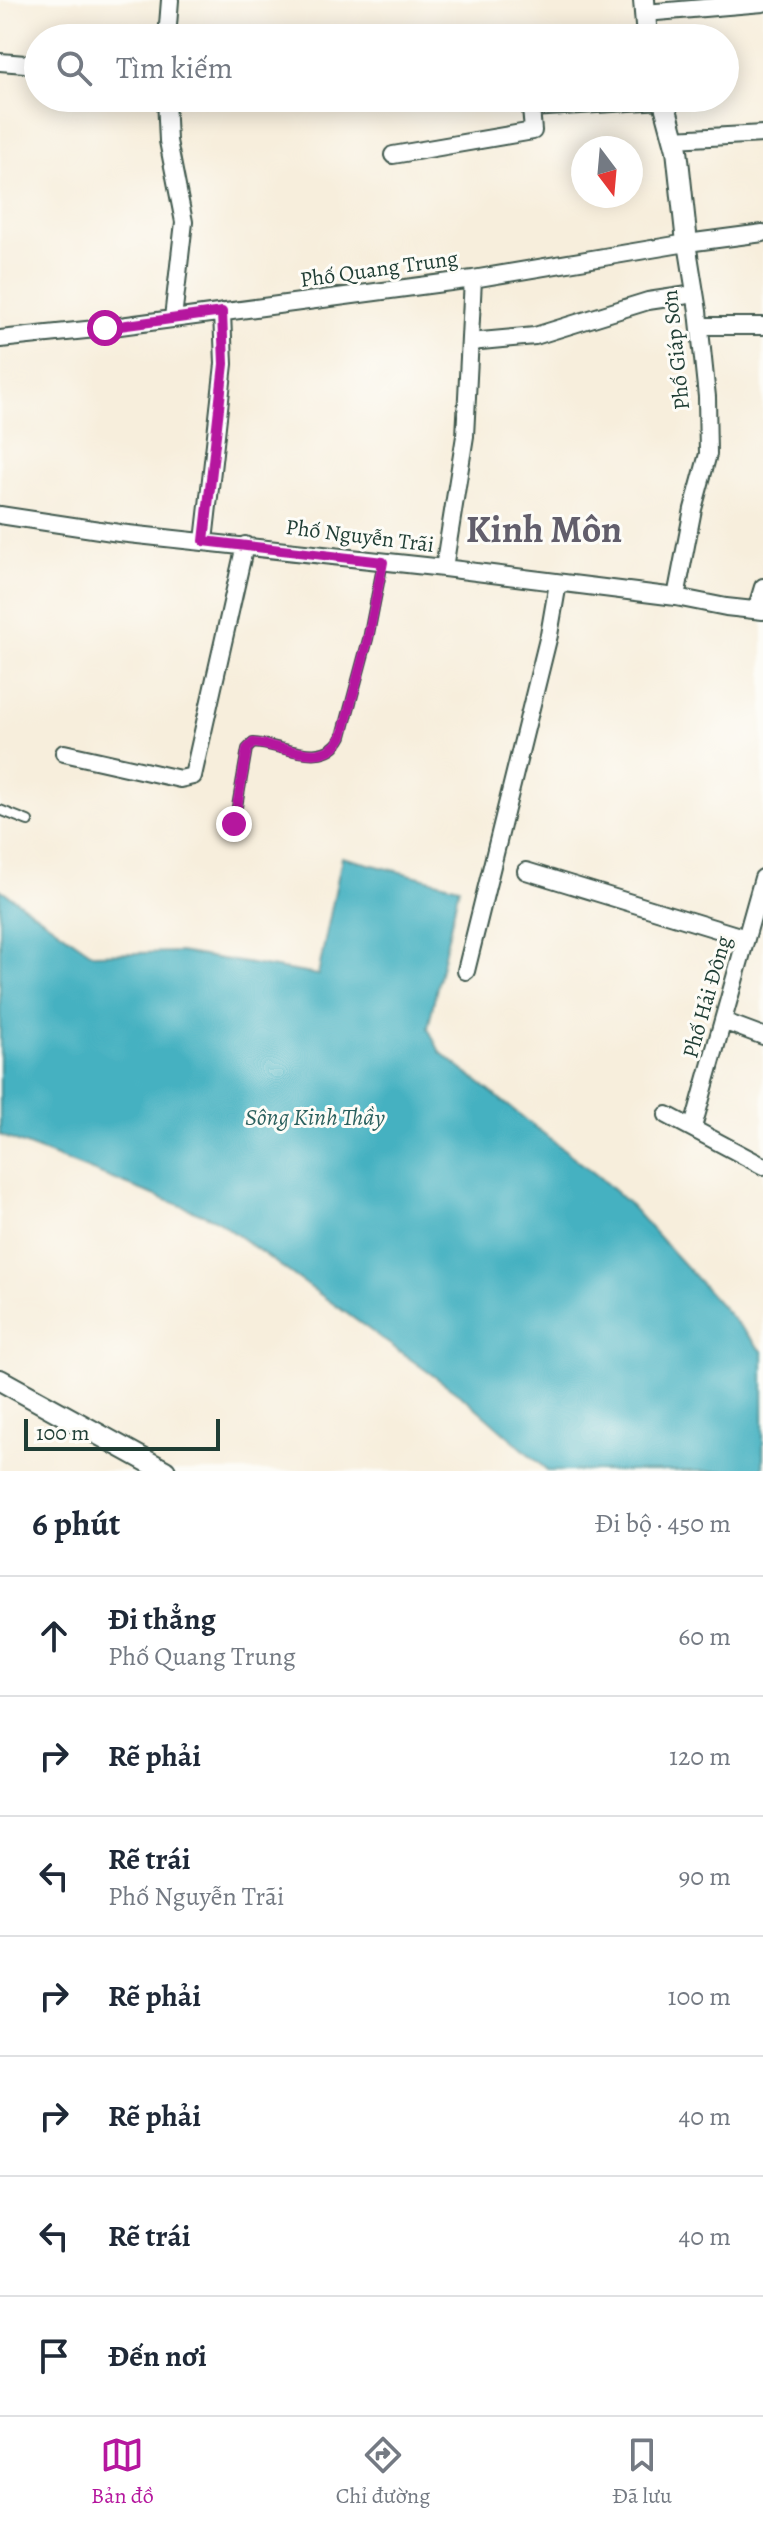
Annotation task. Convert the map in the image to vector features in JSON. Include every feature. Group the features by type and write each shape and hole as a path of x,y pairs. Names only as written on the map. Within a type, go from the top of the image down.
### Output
{"street":[{"path":"168,24 170,0"},
{"path":"644,7 763,3"},
{"path":"0,62 24,64"},
{"path":"167,112 168,141 184,222 173,318"},
{"path":"393,155 533,131 531,112"},
{"name":"Phố Giáp Sơn","path":"667,112 674,139 707,397 708,454 693,509 676,597"},
{"path":"674,139 763,134"},
{"name":"Phố Quang Trung","path":"0,339 473,279 763,233"},
{"path":"444,568 465,436 473,279"},
{"path":"470,342 535,336 648,301 695,294"},
{"path":"204,541 224,364 222,312"},
{"path":"700,326 763,326"},
{"name":"Phố Nguyễn Trãi","path":"0,515 119,533 245,545 676,597 760,611"},
{"path":"64,753 180,779 193,776 245,545"},
{"path":"466,971 549,635 558,583"},
{"path":"760,611 763,587"},
{"path":"526,871 746,938"},
{"name":"Phố Hải Đông","path":"693,1127 763,878"},
{"path":"723,1021 763,1036"},
{"path":"667,1115 763,1166"},
{"path":"0,1380 165,1471"}],"lane":[{"path":"234,824 247,749 253,743 317,755 329,753 337,747 368,639 383,562"},
{"path":"0,810 28,821"}],"water":[{"name":"Sông Kinh Thầy","path":"342,857 459,887 428,1028 440,1052 628,1203 763,1352 763,1471 548,1471 466,1399 215,1219 0,1135 0,889 93,954 179,952 318,975"}],"district":[{"name":"Kinh Môn","path":"544,529"}],"route":[{"path":"105,328 222,312 224,364 204,541 383,562 368,639 337,747 329,753 317,755 253,743 247,749 234,824"}]}
